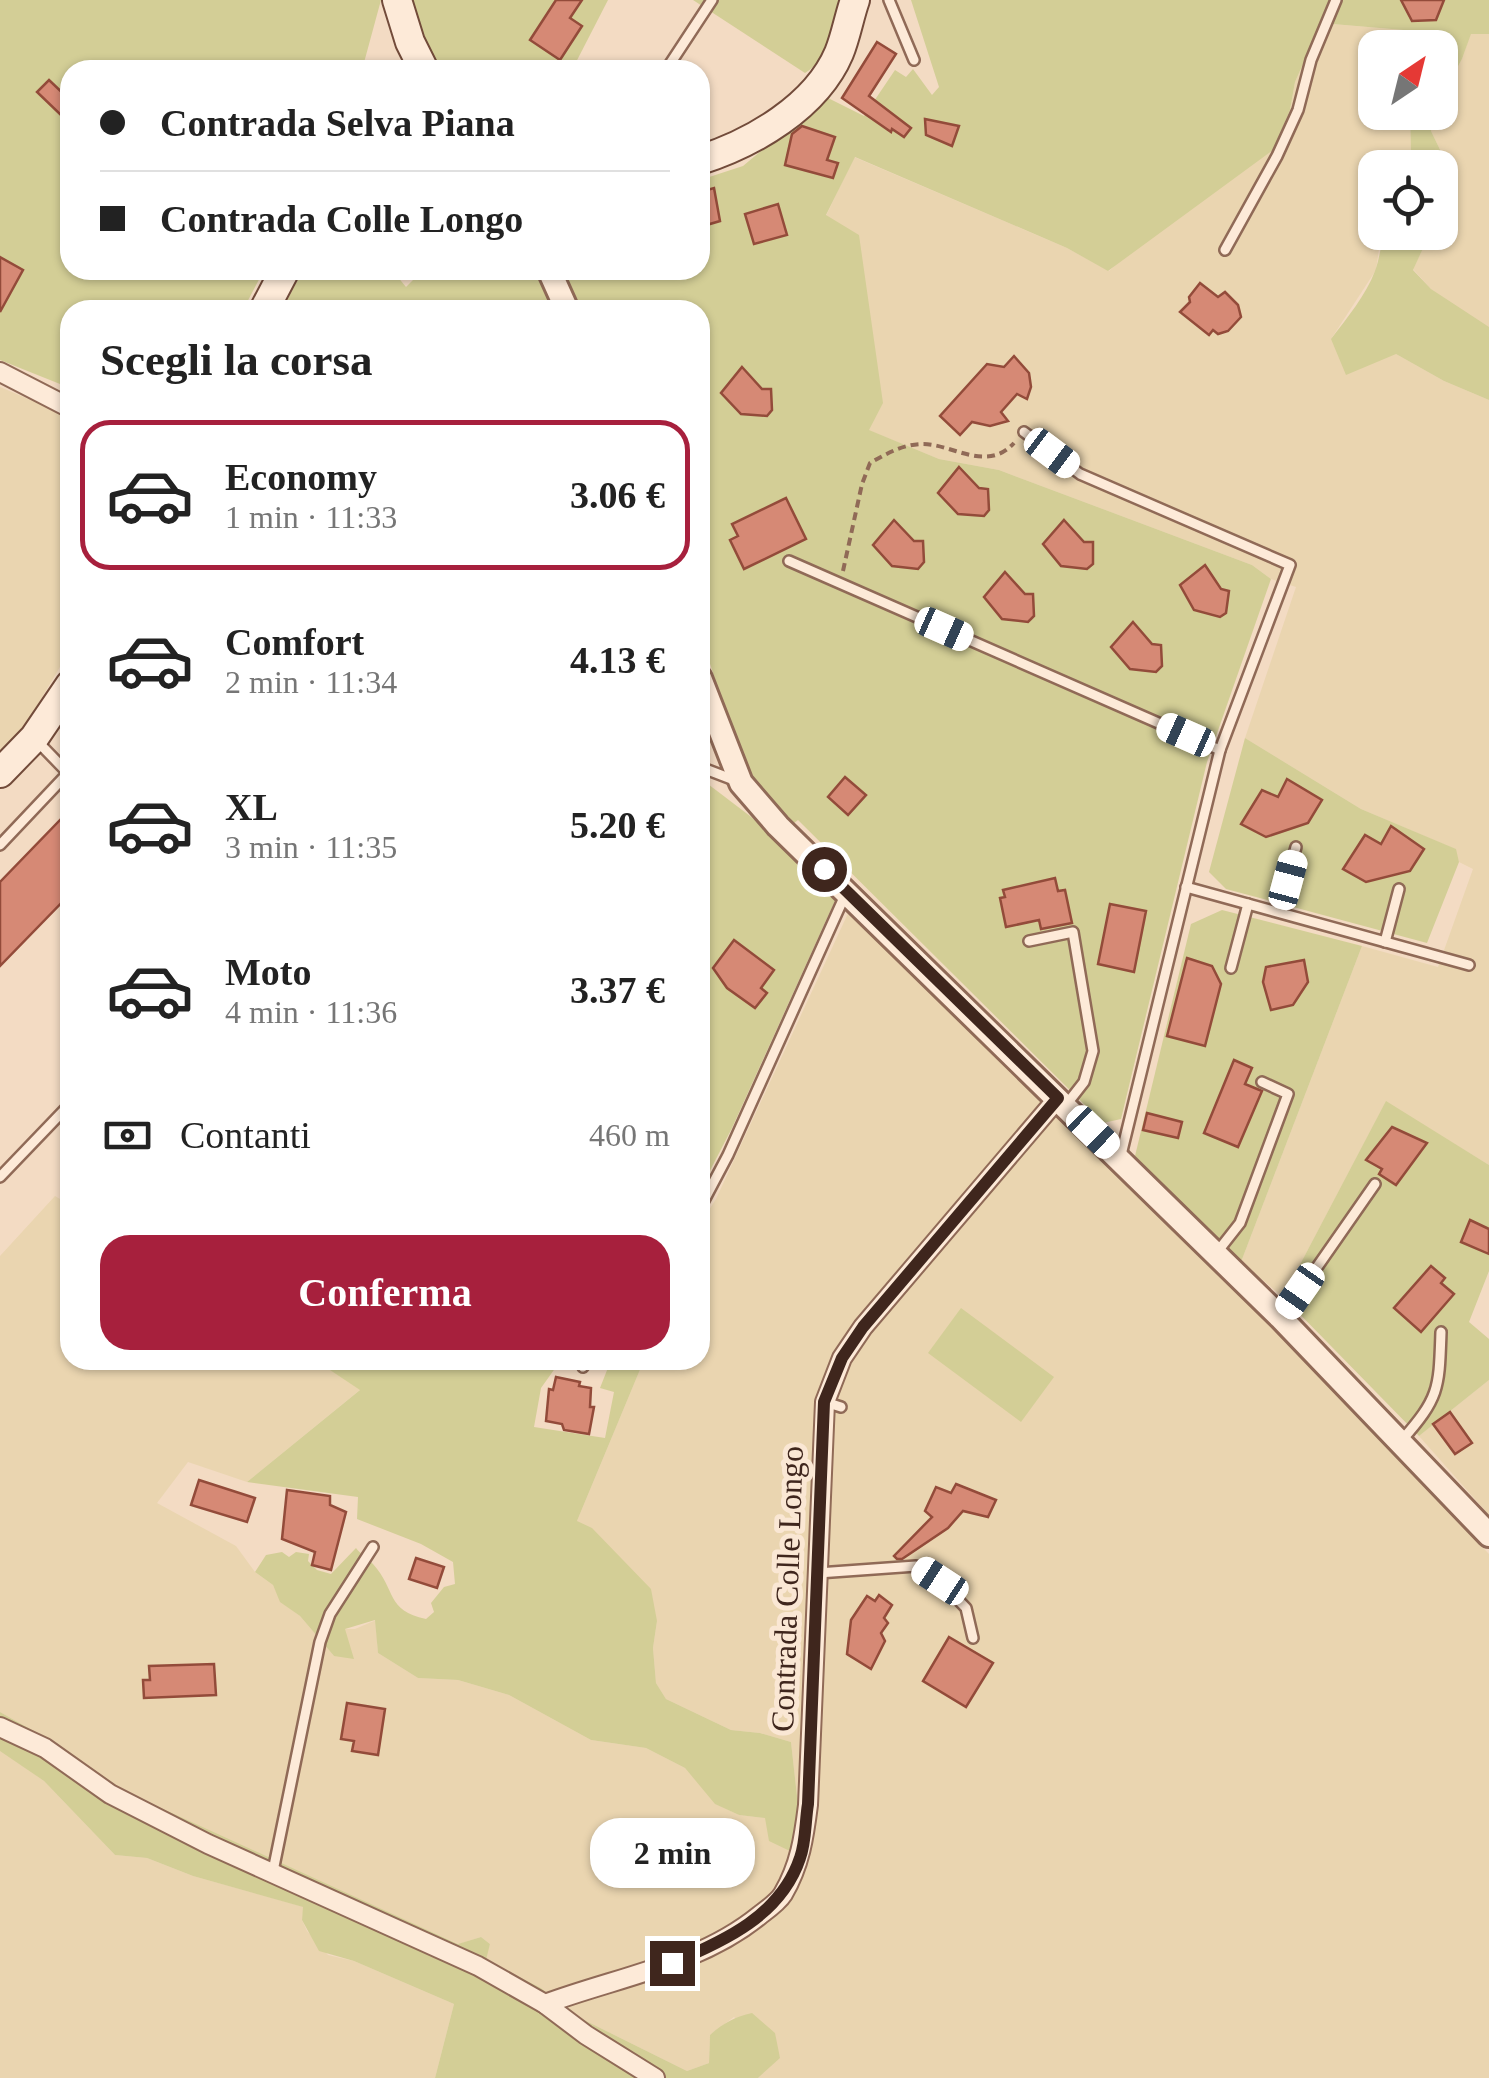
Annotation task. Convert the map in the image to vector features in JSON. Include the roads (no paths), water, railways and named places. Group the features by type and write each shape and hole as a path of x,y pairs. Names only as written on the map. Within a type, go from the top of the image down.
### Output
{"main road":[{"path":"710,157 732,150 788,115 816,88 838,54 854,0"},
{"path":"400,1 413,60"},
{"path":"0,773 34,738 60,700"}],"street":[{"path":"0,372 60,403"},
{"path":"710,704 741,783 778,826 1281,1318 1489,1535"},
{"name":"Contrada Colle Longo","path":"545,2004 596,1985 650,1972 694,1954 748,1925 781,1898 801,1856 808,1804 818,1573 833,1404 842,1358 863,1327 1062,1101"},
{"path":"0,1727 44,1748 110,1794 208,1844 478,1966 545,2004 586,2036 655,2078"}],"lane":[{"path":"673,60 712,0"},
{"path":"889,0 914,60"},
{"path":"1225,250 1298,110 1311,60 1336,0"},
{"path":"1024,432 1080,474 1290,565 1220,750 1120,1158"},
{"path":"789,561 1220,750"},
{"path":"34,738 60,764"},
{"path":"710,772 741,783"},
{"path":"0,844 60,780"},
{"path":"1279,912 1296,847"},
{"path":"1186,887 1469,965"},
{"path":"1385,942 1399,889"},
{"path":"710,1189 847,890"},
{"path":"1231,968 1248,904"},
{"path":"1028,942 1074,932 1093,1052 1084,1082 1062,1101"},
{"path":"1216,1254 1240,1223 1288,1094 1262,1082"},
{"path":"0,1177 60,1114"},
{"path":"1281,1318 1375,1184"},
{"path":"1400,1442 1429,1410 1440,1380 1442,1332"},
{"path":"273,1872 320,1642 330,1614 373,1547"},
{"path":"818,1573 916,1566 940,1581 966,1608 973,1638"}]}
